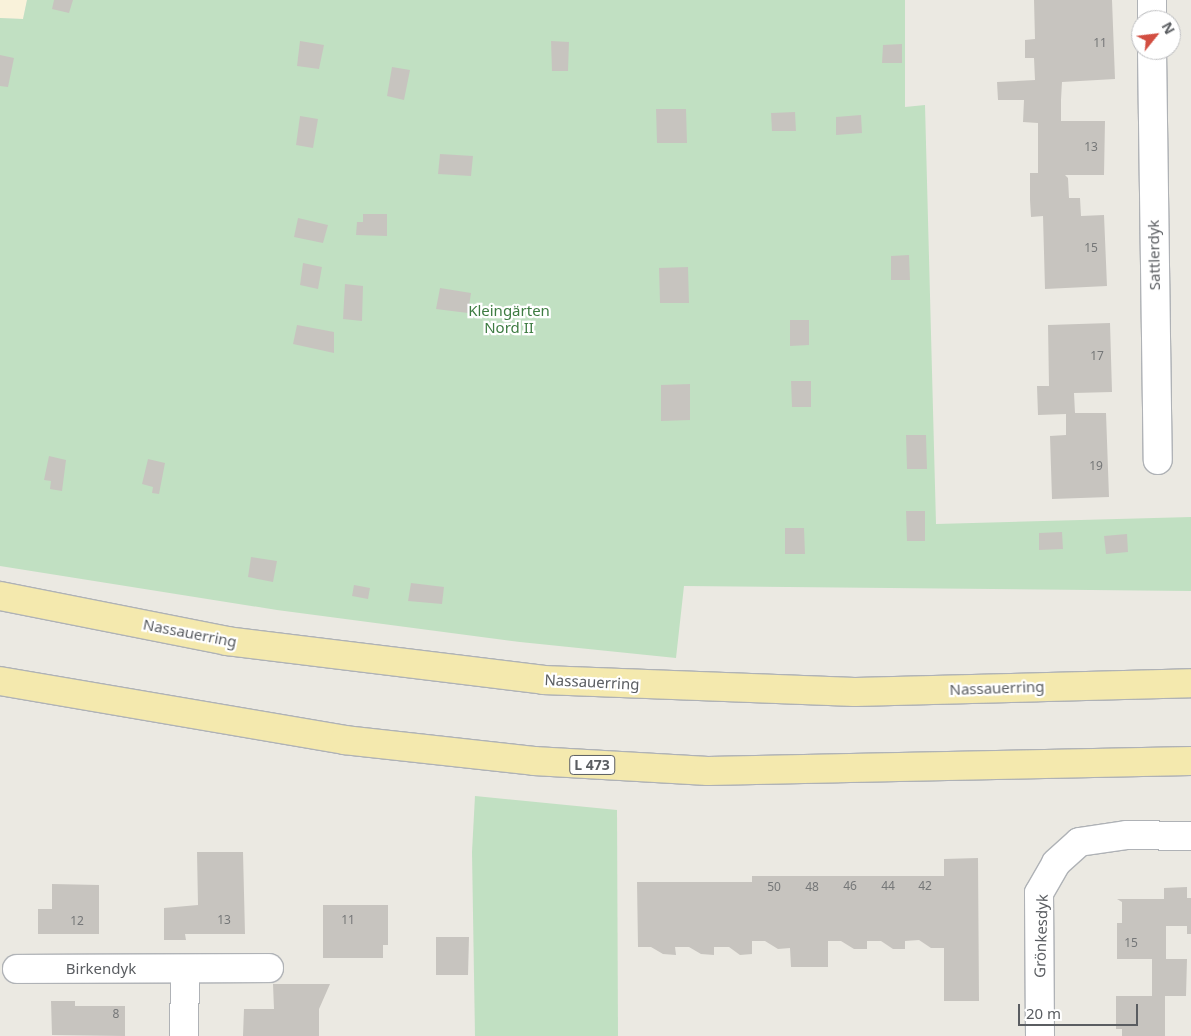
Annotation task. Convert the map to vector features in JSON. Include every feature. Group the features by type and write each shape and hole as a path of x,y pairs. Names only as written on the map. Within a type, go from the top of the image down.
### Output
{"main road":[{"name":"Nassauerring","path":"0,596 227,642 543,680 855,692 1191,683"},
{"name":"L 473","path":"0,681 335,739 534,761 708,771 1191,761"}],"street":[{"name":"Sattlerdyk","path":"1152,60 1158,460"},
{"name":"Grönkesdyk","path":"1040,1036 1039,893 1056,863 1079,842 1128,835 1191,836"},
{"name":"Birkendyk","path":"16,969 269,968"},
{"path":"184,1036 185,969"}],"shaded area":[{"path":"0,0 27,0 23,19 0,18"}],"green space":[{"name":"Kleingärten Nord II","path":"27,0 905,0 905,107 925,105 936,524 1191,517 1191,591 684,586 676,658 520,642 277,610 0,566 0,18 23,19"},
{"path":"475,796 617,810 618,1036 475,1036 472,852"}],"building":[{"path":"54,0 73,0 69,13 52,9"},
{"path":"1034,0 1112,0 1115,79 1062,82 1061,100 1061,121 1105,121 1104,175 1065,175 1068,178 1069,198 1080,198 1081,216 1104,215 1107,286 1045,289 1043,216 1031,217 1030,200 1030,173 1038,173 1038,123 1023,122 1024,100 998,100 997,82 1035,80 1034,58 1025,58 1025,40 1035,39"},
{"path":"300,41 324,45 319,69 297,66"},
{"path":"551,41 569,42 568,71 552,71"},
{"path":"902,44 902,63 882,63 883,45"},
{"path":"0,55 14,58 8,87 0,86"},
{"path":"392,67 410,70 404,100 387,96"},
{"path":"656,109 686,109 687,143 657,143"},
{"path":"795,112 796,131 772,131 771,113"},
{"path":"861,115 862,133 836,135 836,117"},
{"path":"300,116 318,119 313,148 296,145"},
{"path":"440,154 473,156 471,176 438,174"},
{"path":"363,214 387,214 387,236 356,235 357,222 363,222"},
{"path":"298,218 328,225 323,243 294,237"},
{"path":"909,255 910,280 891,280 891,256"},
{"path":"303,263 322,267 318,289 300,285"},
{"path":"688,267 689,303 660,303 659,268"},
{"path":"345,284 363,286 362,321 343,319"},
{"path":"440,288 471,293 468,313 436,309"},
{"path":"790,320 809,320 809,345 790,346"},
{"path":"1110,323 1112,392 1074,393 1075,413 1106,413 1109,497 1052,499 1050,436 1066,435 1066,414 1038,415 1037,386 1049,386 1048,325"},
{"path":"297,325 334,332 334,353 293,344"},
{"path":"791,381 811,381 811,407 792,407"},
{"path":"690,384 690,420 661,421 661,385"},
{"path":"906,435 926,435 927,469 907,469"},
{"path":"49,456 66,460 62,491 50,489 51,481 44,480"},
{"path":"148,459 165,463 159,494 152,493 153,487 142,484"},
{"path":"906,511 925,511 925,541 907,541"},
{"path":"785,528 804,528 805,554 785,554"},
{"path":"1062,532 1063,549 1039,550 1039,533"},
{"path":"1127,534 1128,552 1106,554 1104,536"},
{"path":"251,557 277,561 273,582 248,577"},
{"path":"411,583 444,587 442,604 408,601"},
{"path":"354,585 370,588 368,599 352,596"},
{"path":"197,852 243,852 245,934 185,934 186,940 164,940 164,908 198,905"},
{"path":"978,858 979,1001 944,1001 944,948 931,948 919,940 905,941 905,949 893,949 881,941 867,941 867,949 854,949 841,941 828,941 828,967 791,967 790,948 778,949 765,941 752,941 752,954 740,955 729,947 714,947 714,955 701,954 689,947 675,947 676,955 663,954 651,947 638,947 637,882 752,882 752,876 944,876 944,859"},
{"path":"52,884 99,885 99,934 38,934 38,909 52,909"},
{"path":"1187,887 1187,898 1191,898 1191,934 1187,934 1187,926 1166,926 1166,959 1187,959 1186,996 1165,996 1165,1036 1122,1036 1122,1029 1116,1029 1116,996 1152,996 1152,959 1117,959 1117,923 1122,923 1122,902 1117,899 1164,899 1164,888"},
{"path":"323,905 388,905 388,945 383,945 383,958 323,958"},
{"path":"436,937 469,937 468,975 436,975"},
{"path":"273,984 330,984 319,1009 319,1036 243,1036 244,1009 274,1009"},
{"path":"51,1001 75,1001 75,1006 125,1006 125,1036 52,1035"}]}
